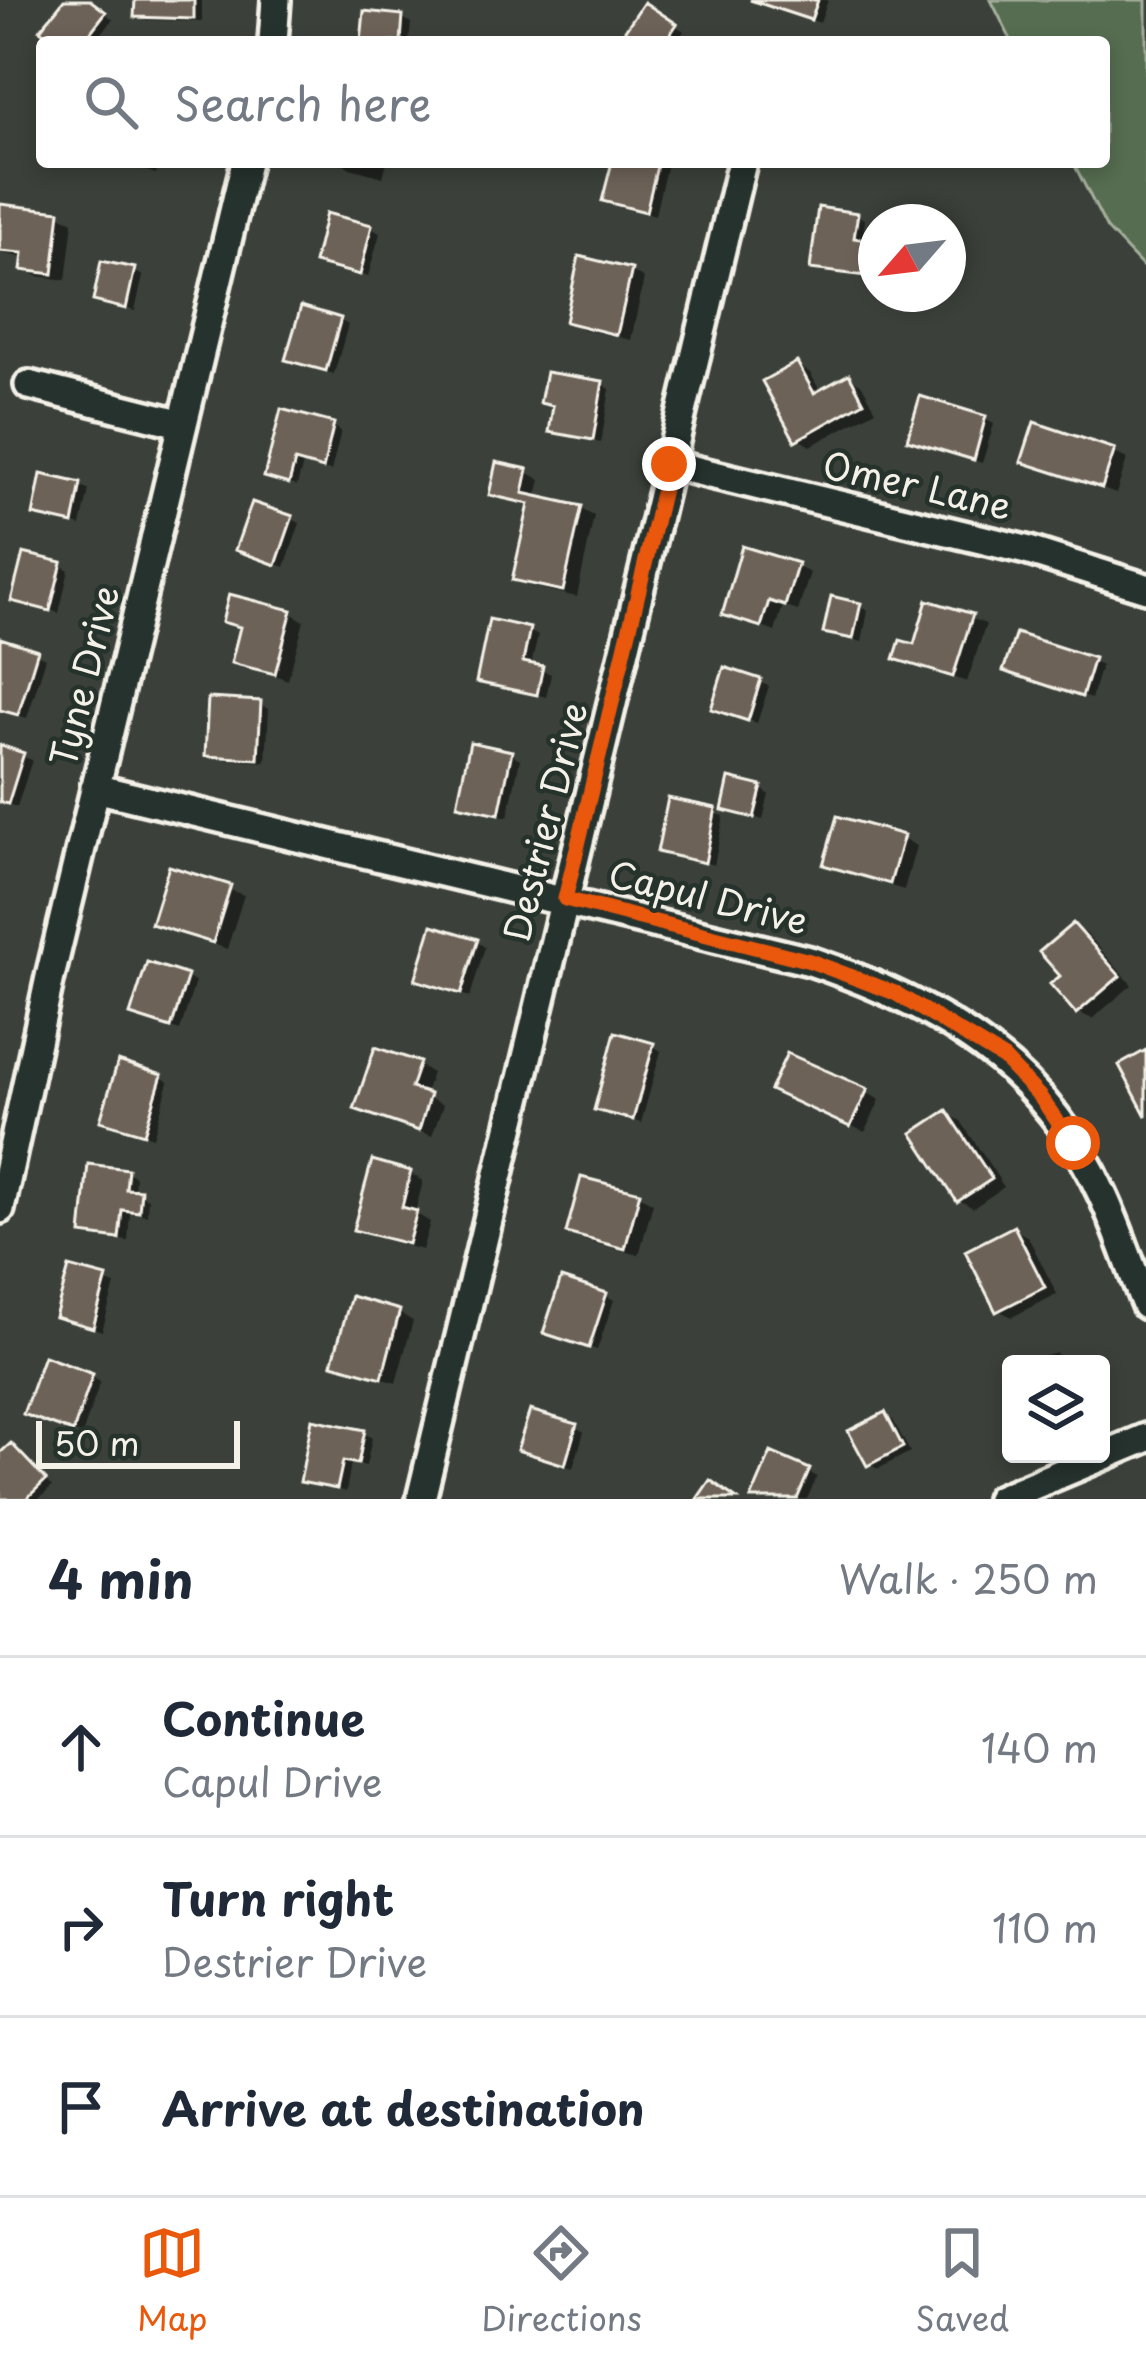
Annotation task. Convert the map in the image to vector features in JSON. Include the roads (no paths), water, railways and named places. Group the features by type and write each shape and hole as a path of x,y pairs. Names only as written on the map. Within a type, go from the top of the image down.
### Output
{"street":[{"path":"274,36 277,0"},
{"name":"Tyne Drive","path":"0,1209 95,788 245,168"},
{"name":"Destrier Drive","path":"421,1499 741,168"},
{"path":"29,385 183,424"},
{"name":"Omer Lane","path":"669,464 1026,550 1146,588"},
{"name":"Capul Drive","path":"95,788 565,899 851,975 895,993 982,1043 1022,1076 1073,1143 1102,1193 1146,1305"},
{"path":"1000,1499 1146,1438"}]}
